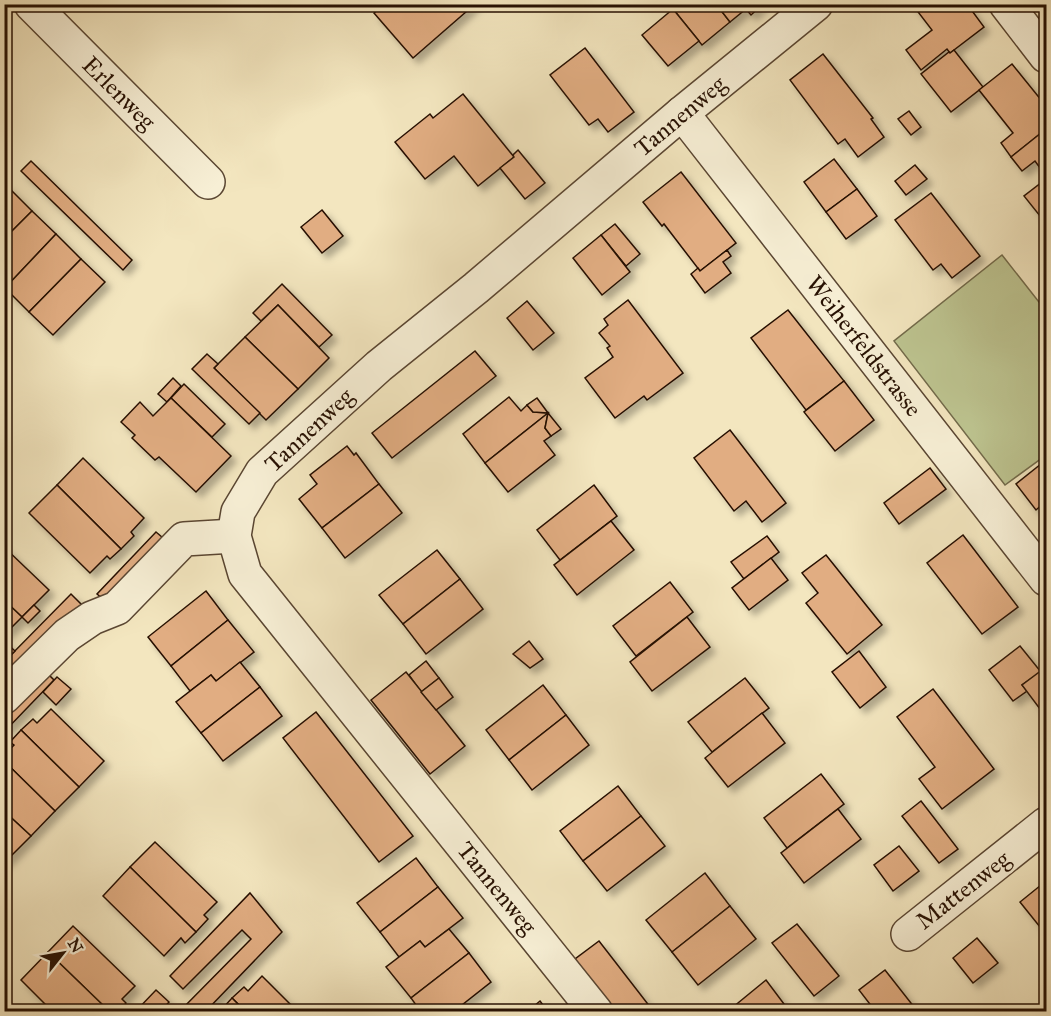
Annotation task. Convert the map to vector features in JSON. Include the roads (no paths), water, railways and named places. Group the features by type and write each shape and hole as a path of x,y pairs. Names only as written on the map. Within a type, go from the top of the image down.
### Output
{"street":[{"name":"Erlenweg","path":"31,4 208,182"},
{"name":"Tannenweg","path":"596,1011 245,573 234,536 238,512 262,472 379,366 476,288 682,113 816,4"},
{"path":"1006,4 1047,56"},
{"name":"Weiherfeldstrasse","path":"682,113 1047,579"},
{"path":"4,697 68,635 92,618 117,608 184,539 234,536"},
{"name":"Mattenweg","path":"908,934 1047,824"}]}
